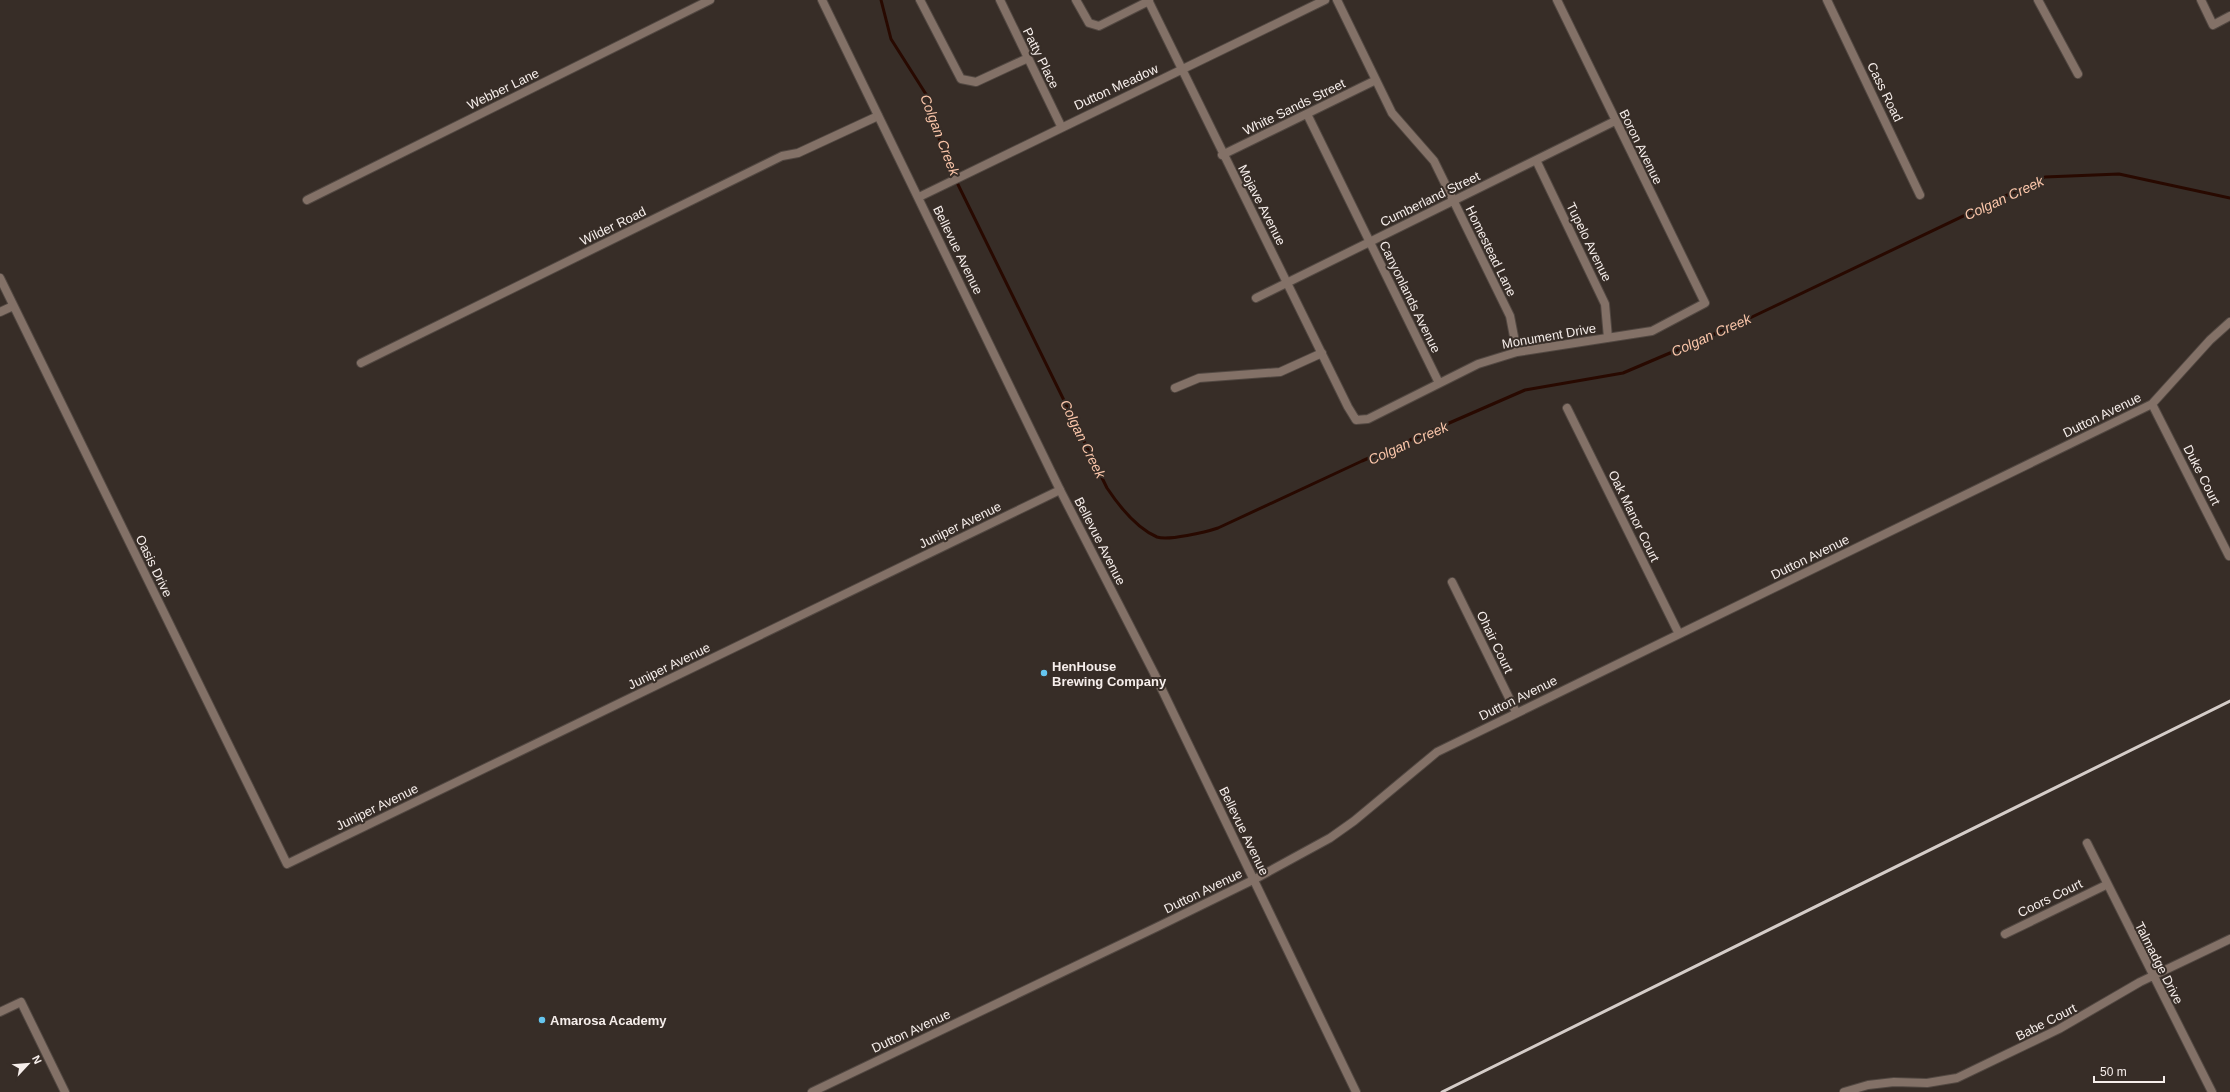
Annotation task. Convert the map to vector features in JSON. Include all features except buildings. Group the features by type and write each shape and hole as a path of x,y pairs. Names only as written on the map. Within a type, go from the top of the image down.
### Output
{"street":[{"name":"Webber Lane","path":"307,200 710,0"},
{"name":"Bellevue Avenue","path":"822,0 1060,490 1154,673 1255,879 1356,1092"},
{"path":"920,0 958,73 966,81 976,82 1028,58"},
{"name":"Patty Place","path":"1000,0 1061,126"},
{"path":"1076,0 1089,23 1099,26 1149,1"},
{"name":"Dutton Meadow","path":"918,197 1061,126 1152,82 1182,70 1325,0"},
{"name":"Homestead Lane","path":"1337,0 1392,113 1434,161 1510,316 1517,352"},
{"name":"Boron Avenue","path":"1558,0 1615,121 1705,303"},
{"name":"Cass Road","path":"1828,0 1920,195"},
{"path":"2038,0 2078,74"},
{"path":"2201,0 2213,25 2230,16"},
{"name":"Mojave Avenue","path":"1149,1 1222,155 1288,282 1348,407 1356,420"},
{"name":"White Sands Street","path":"1222,155 1376,80"},
{"name":"Canyonlands Avenue","path":"1307,114 1439,382"},
{"name":"Wilder Road","path":"360,363 782,156 798,153 878,116"},
{"name":"Cumberland Street","path":"1256,298 1615,121"},
{"name":"Tupelo Avenue","path":"1536,160 1605,304 1608,338"},
{"name":"Oasis Drive","path":"0,278 287,864"},
{"name":"Monument Drive","path":"1356,420 1368,419 1439,382 1478,364 1517,352 1652,331 1705,303"},
{"path":"0,312 13,306"},
{"name":"Dutton Avenue","path":"812,1092 1255,879 1330,838 1354,821 1437,752 1516,712 2152,404 2210,340 2230,322"},
{"path":"1175,388 1199,378 1280,372 1322,353"},
{"name":"Duke Court","path":"2152,404 2229,556"},
{"name":"Oak Manor Court","path":"1568,408 1679,634"},
{"name":"Juniper Avenue","path":"287,864 1060,490"},
{"name":"Ohair Court","path":"1452,582 1516,712"},
{"name":"Talmadge Drive","path":"2087,843 2152,976 2212,1092"},
{"name":"Coors Court","path":"2005,934 2106,884"},
{"name":"Babe Court","path":"1844,1092 1868,1085 1894,1082 1927,1083 1946,1080 1972,1072 2093,1011 2110,998 2152,976 2230,939"},
{"path":"0,1012 21,1002 65,1092"}],"waterway":[{"name":"Colgan Creek","path":"881,0 891,39 929,99 943,154 1107,488 1135,522 1149,533 1162,538 1187,536 1218,528 1362,461 1525,390 1623,373 1731,327 2045,177 2119,174 2230,198"}],"railway":[{"path":"1442,1092 2230,701"}],"place":[{"name":"HenHouse Brewing Company","path":"1044,673"},
{"name":"Amarosa Academy","path":"542,1020"}]}
